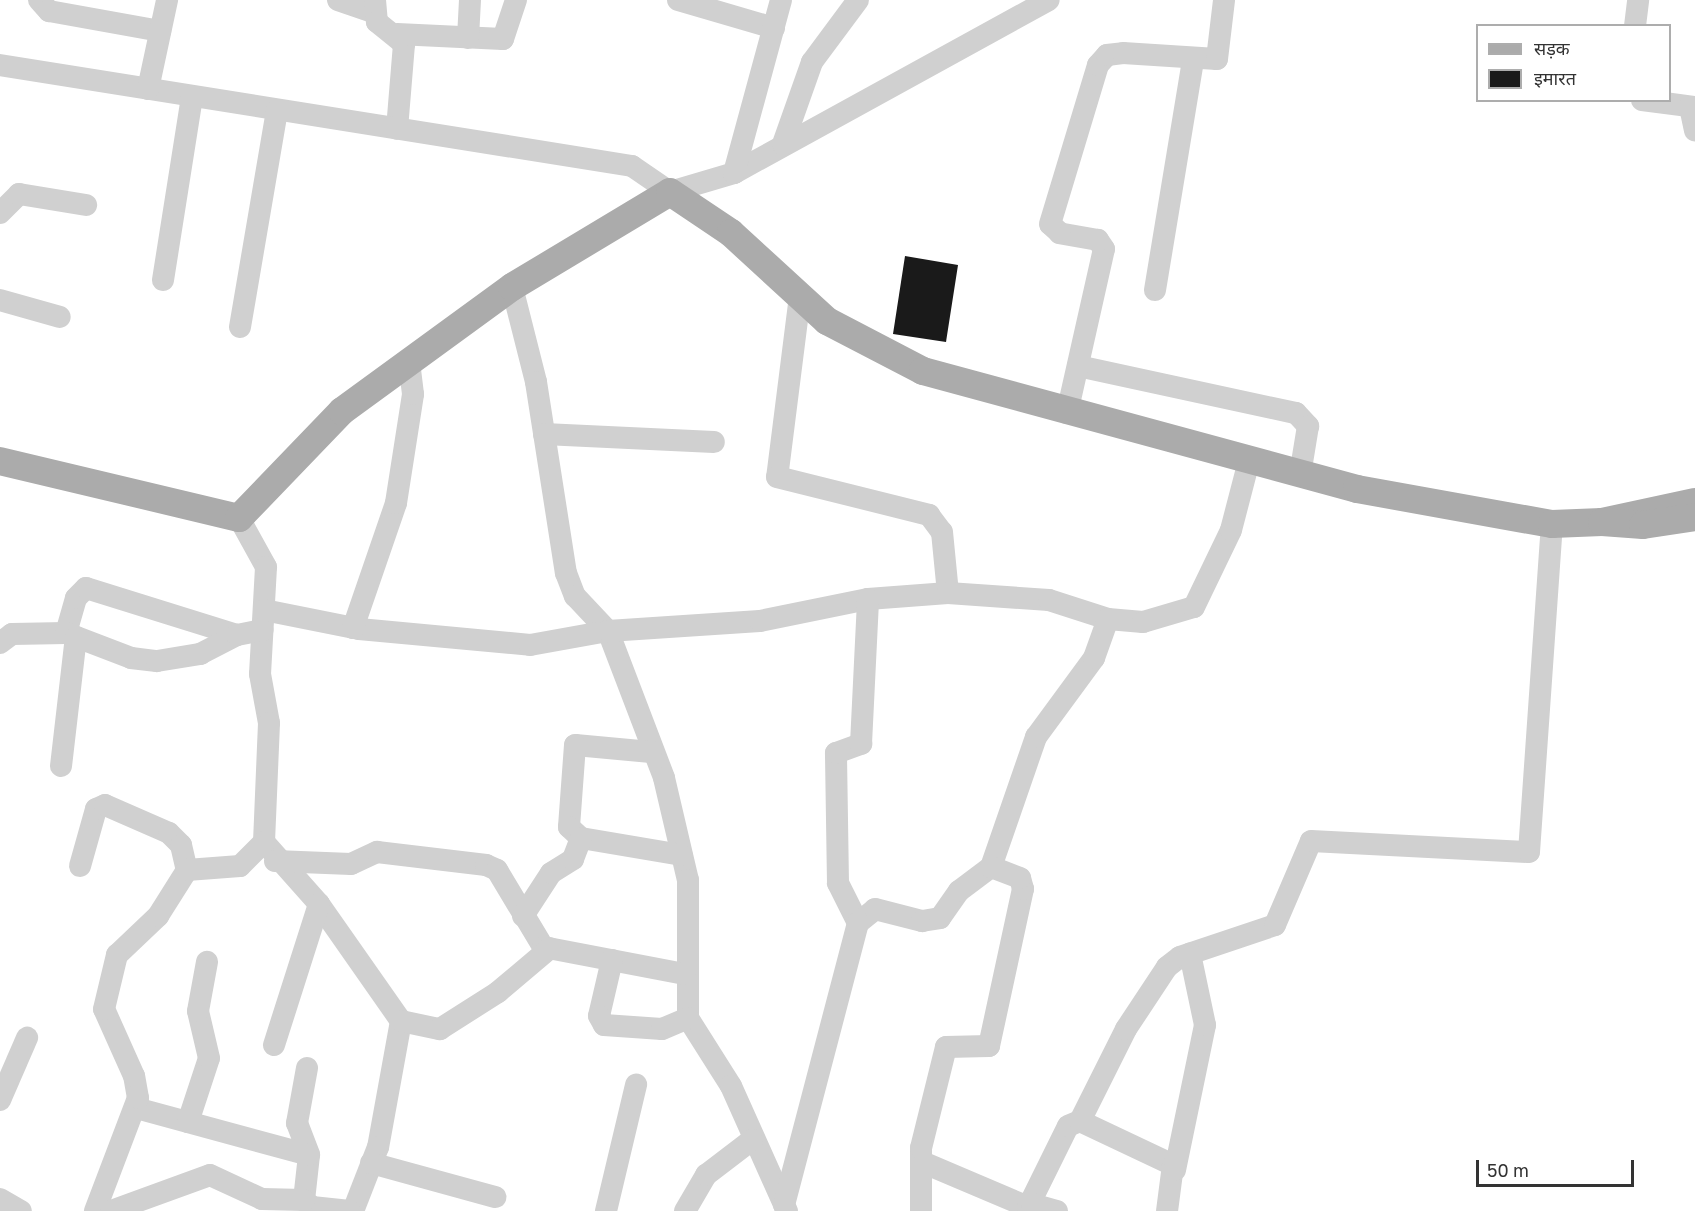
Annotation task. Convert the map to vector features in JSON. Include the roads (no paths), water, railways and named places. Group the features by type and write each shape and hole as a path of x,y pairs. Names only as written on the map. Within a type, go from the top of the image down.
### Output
{"main road":[{"path":"0,461 239,518 342,411 512,287 670,192 731,233 827,321 923,371 1067,413 1300,475 1552,524 1602,522 1643,525 1695,518"},
{"path":"1602,522 1695,502"}],"street":[{"path":"39,0 50,11 160,31"},
{"path":"148,89 167,0"},
{"path":"338,0 374,6 382,27 397,34 503,39 516,0"},
{"path":"468,38 470,0"},
{"path":"678,0 774,28"},
{"path":"734,173 782,0"},
{"path":"783,144 812,62 858,0"},
{"path":"0,66 632,166 670,192 734,173 783,144 1049,0"},
{"path":"1067,413 1104,249 1098,240 1060,233 1050,224 1098,65 1107,56 1123,53 1193,61 1217,59 1224,0"},
{"path":"1635,24 1638,0"},
{"path":"397,34 404,44 397,129"},
{"path":"1155,290 1193,61"},
{"path":"163,280 192,96"},
{"path":"1657,102 1693,107 1695,130"},
{"path":"240,327 277,110"},
{"path":"0,213 19,195 86,205"},
{"path":"512,287 544,434 566,573 575,596 608,631 631,680 651,752 664,778 688,880 684,974 688,1018 731,1086 752,1140 785,1208"},
{"path":"800,296 777,477 929,514 942,532 948,593"},
{"path":"0,300 60,317"},
{"path":"354,628 396,503 413,394 409,362"},
{"path":"1078,366 1296,413 1308,426 1300,475"},
{"path":"544,434 714,442"},
{"path":"0,643 12,634 71,635 131,658 157,661 200,654 263,620 530,645 608,631 760,621 868,599 948,593 1049,600 1108,618 1143,622 1194,607 1231,530 1249,461"},
{"path":"239,518 266,567 260,674 269,723 269,852 319,904 401,1021 440,1029 498,992 550,948"},
{"path":"922,1162 1024,1207 1045,1209 1068,1126 1080,1121 1126,1029 1167,967 1190,954 1275,925 1311,841 1528,852 1552,524"},
{"path":"61,766 76,597 86,588 237,635"},
{"path":"858,924 838,883 836,753 861,744 868,599"},
{"path":"785,1208 858,924 875,909 922,921 940,918 959,891 991,867 1036,737 1094,658 1108,618"},
{"path":"651,752 575,745 569,827 581,838 682,855"},
{"path":"80,866 96,809 105,805 169,833 181,845 187,870 158,916 117,955 106,982 106,1017 138,1086 136,1108 95,1211"},
{"path":"523,916 551,873 573,859 581,838"},
{"path":"187,870 240,866 269,852 351,864 377,852 486,865 497,870 537,942 550,948 684,974"},
{"path":"921,1211 921,1148 946,1047 989,1046 1023,889 1020,878 991,867"},
{"path":"274,1045 319,904"},
{"path":"1167,1211 1205,1025 1190,954"},
{"path":"612,960 599,1016 604,1025 662,1029 688,1018"},
{"path":"188,1122 209,1058 198,1011 207,962"},
{"path":"111,1211 210,1175 262,1199 304,1200 312,1207 352,1211 371,1163 388,1103 401,1021"},
{"path":"0,1100 27,1038"},
{"path":"304,1200 309,1155 297,1123 307,1068"},
{"path":"606,1211 636,1085"},
{"path":"136,1108 309,1155"},
{"path":"1080,1121 1165,1160 1175,1170"},
{"path":"685,1211 706,1175 752,1140"},
{"path":"371,1163 495,1197"},
{"path":"0,1199 21,1211"}]}
